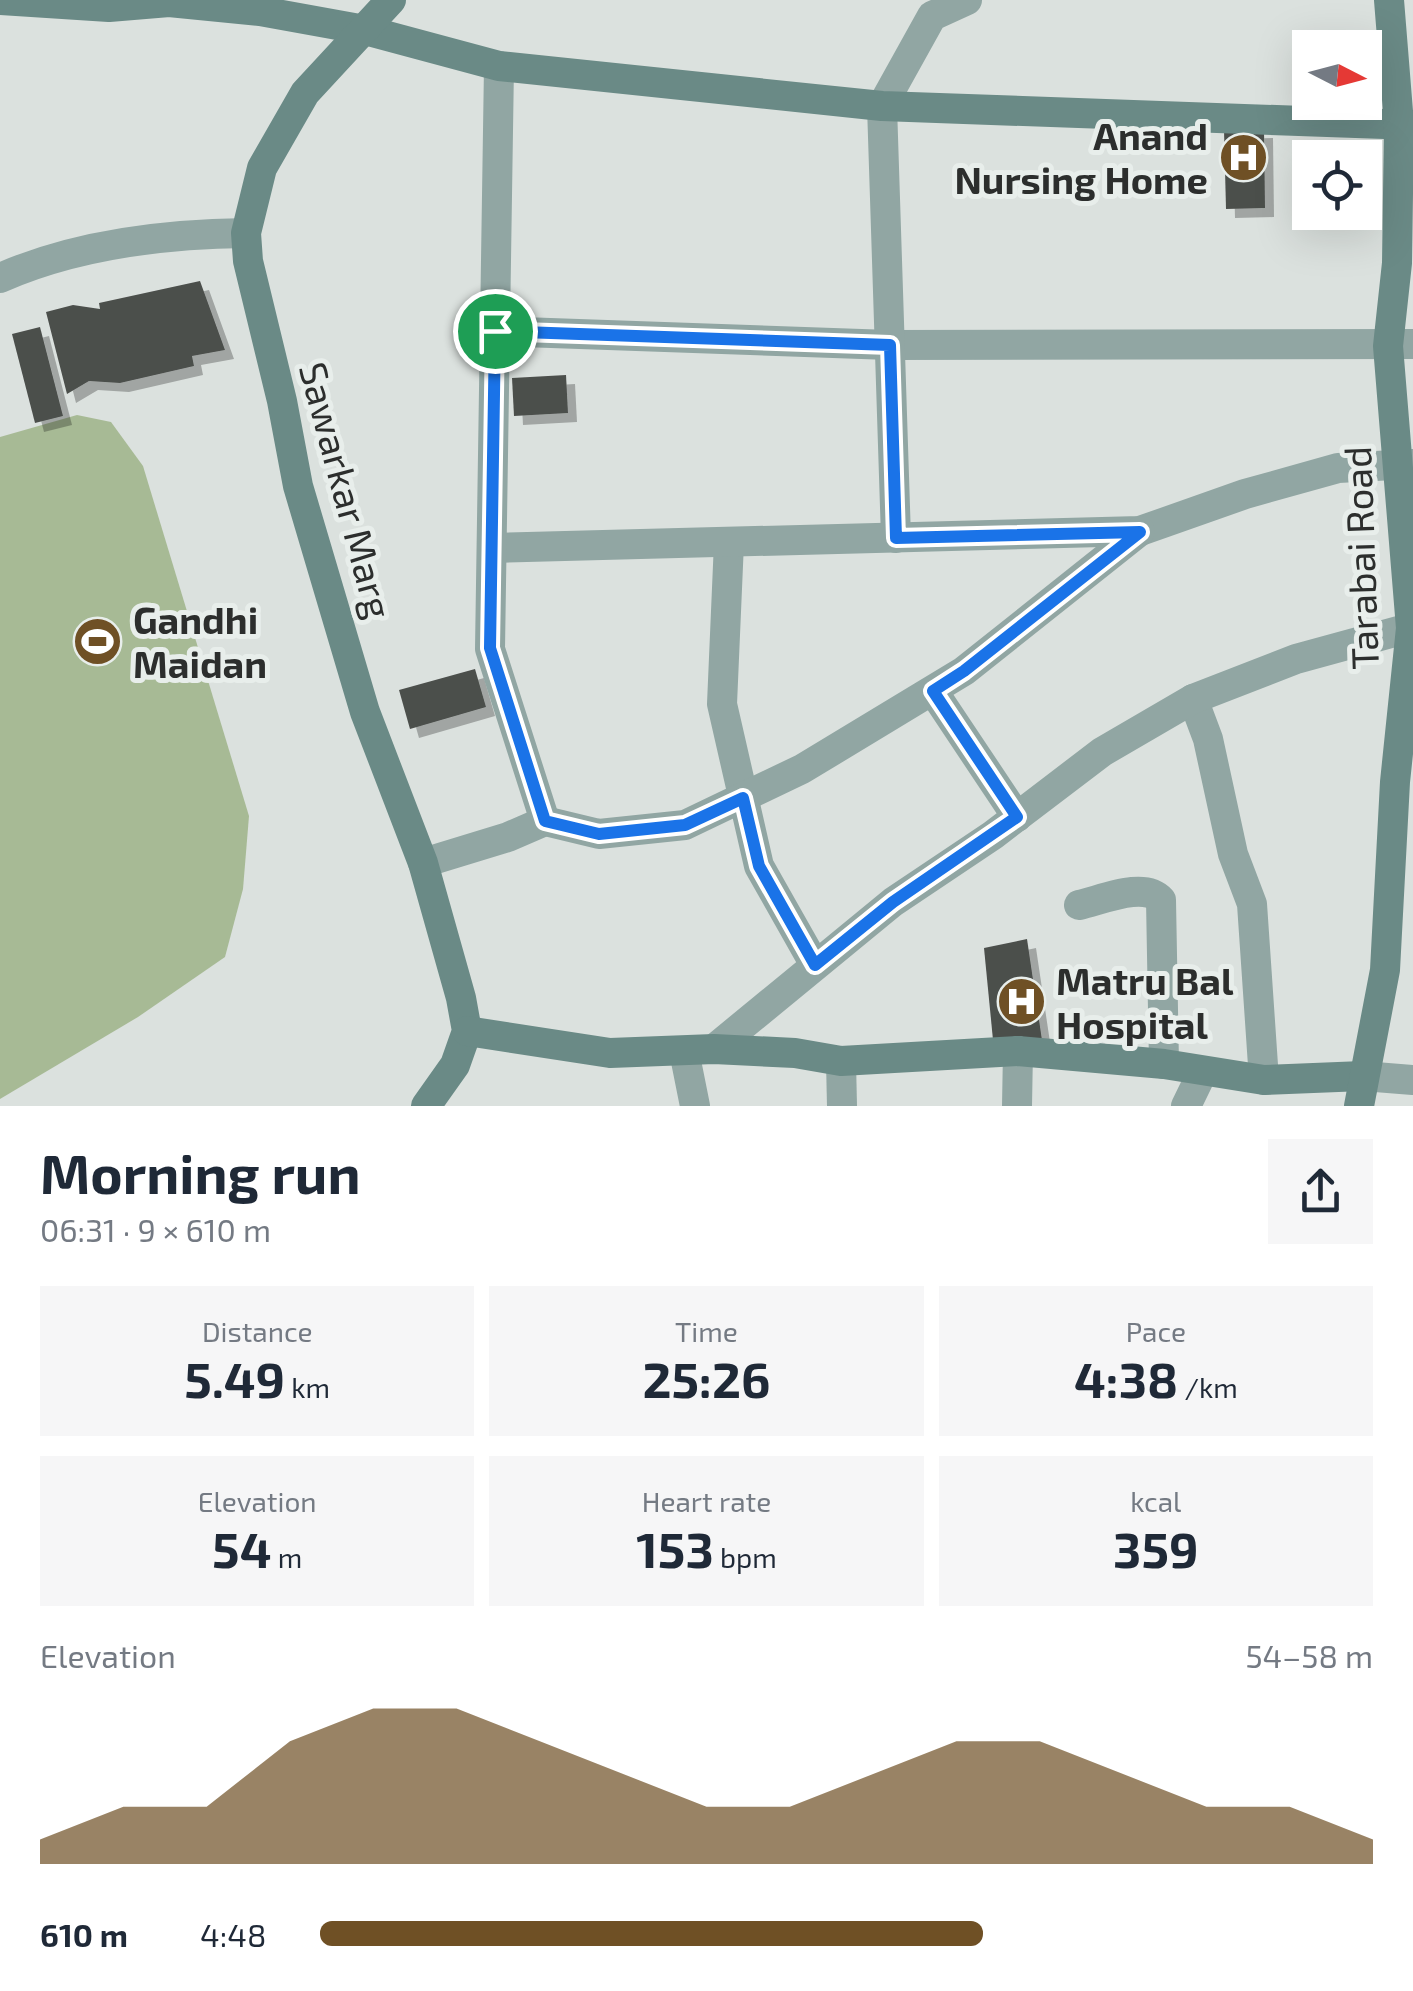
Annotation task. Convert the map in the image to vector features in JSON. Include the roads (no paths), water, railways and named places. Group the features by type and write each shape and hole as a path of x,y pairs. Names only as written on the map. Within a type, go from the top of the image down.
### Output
{"street":[{"path":"0,0 261,5 499,66 882,106 1406,125"},
{"name":"Sawarkar Marg","path":"391,0 304,93 262,168 246,233 248,262 298,486 366,712 423,863 467,1030"},
{"path":"896,538 882,106 932,16 967,0"},
{"name":"Tarabai Road","path":"1361,1091 1385,970 1395,782 1412,627 1396,263 1406,125 1389,0"},
{"path":"499,66 490,648 545,821"},
{"path":"0,278 91,249 180,234 246,233"},
{"path":"495,331 890,345 1401,345"},
{"path":"423,863 508,837 545,821 599,834 685,825 802,770 933,691 964,671 1140,532 1245,494 1338,468 1406,465"},
{"path":"492,548 1140,532"},
{"path":"729,542 722,704 759,866 815,965"},
{"path":"714,1049 893,902 1017,817 1102,752 1194,699 1296,659 1412,627"},
{"path":"933,691 1017,817"},
{"path":"1194,699 1208,738 1234,854 1252,904 1264,1080"},
{"path":"1079,905 1143,891 1156,894 1161,900 1164,1064"},
{"path":"432,1103 454,1065 467,1030 610,1053 714,1049 795,1053 841,1061 1018,1051 1164,1064 1361,1091 1413,1080"},
{"path":"684,1051 695,1106"},
{"path":"1017,1106 1018,1051"},
{"path":"841,1061 842,1106"},
{"path":"1186,1106 1203,1071"}],"place":[{"name":"Anand Nursing Home","path":"1243,157"},
{"name":"Gandhi Maidan","path":"98,641"},
{"name":"Matru Bal Hospital","path":"1021,1002"}]}
